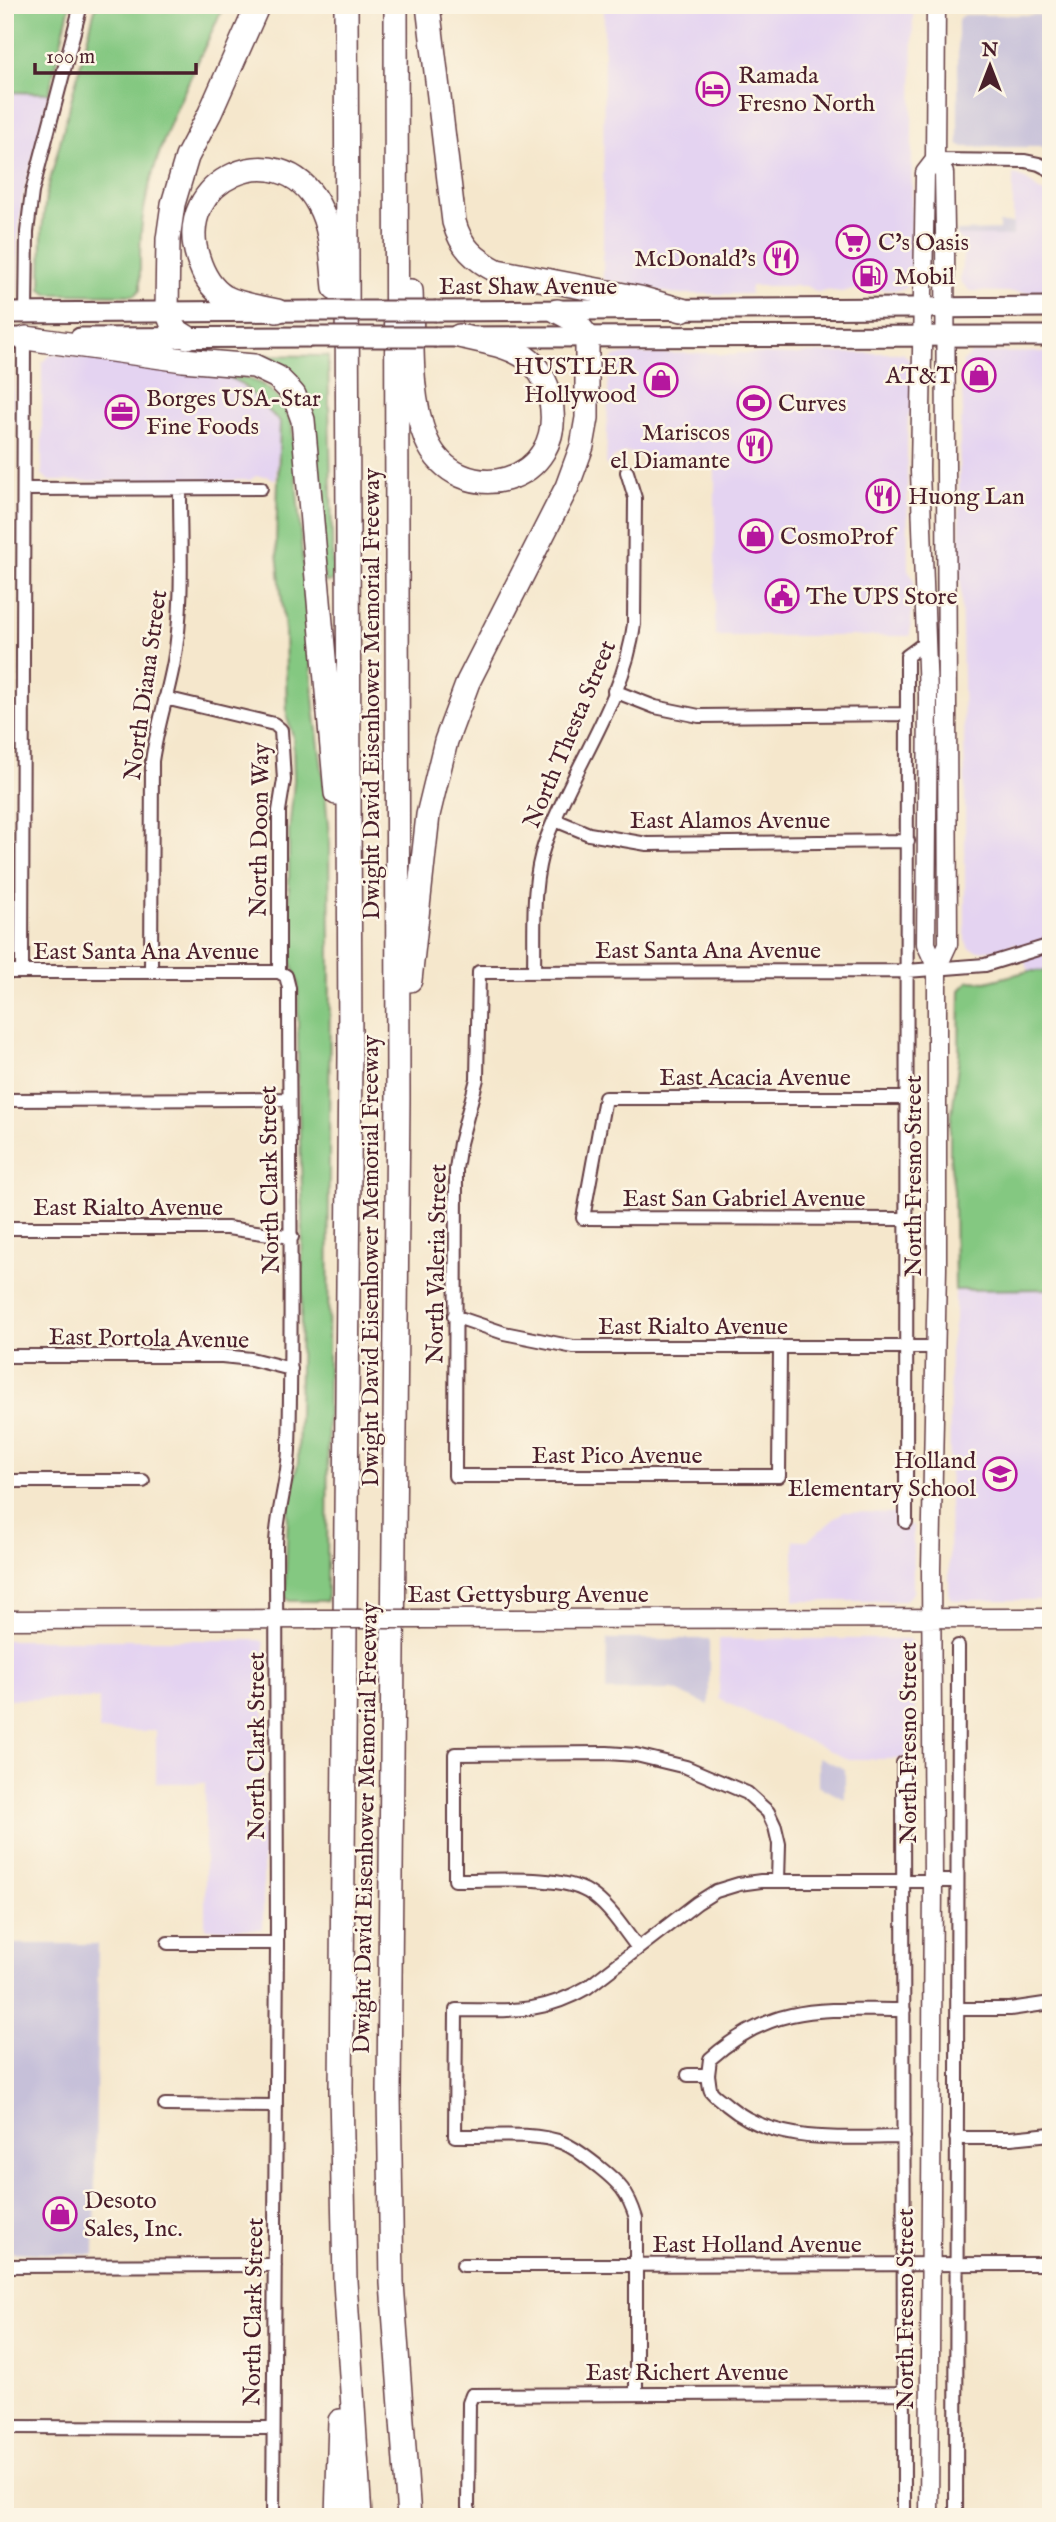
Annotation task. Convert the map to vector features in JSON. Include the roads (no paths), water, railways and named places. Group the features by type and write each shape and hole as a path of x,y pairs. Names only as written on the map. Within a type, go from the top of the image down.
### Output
{"highway":[{"path":"187,337 174,329 167,312 168,239 176,192 191,148 210,113 257,5"},
{"name":"Dwight David Eisenhower Memorial Freeway","path":"346,5 350,1055 341,2078 345,2281 360,2517"},
{"path":"397,5 414,369 422,425 435,455 462,476 496,481 519,474 541,456 551,438 553,415 547,385 534,365 521,355 487,342 460,336"},
{"name":"Dwight David Eisenhower Memorial Freeway","path":"397,5 397,1098 389,2093 393,2283 409,2517"},
{"path":"428,5 454,222 467,250 480,262 504,273 640,298 682,310"},
{"path":"277,311 225,297 209,283 196,254 196,220 204,200 221,181 250,169 276,171 297,180 314,198 327,225 338,325 339,436 350,634"},
{"path":"397,1098 425,837 440,762 468,682 546,530 578,459 586,418 587,336 574,320 557,311"},
{"path":"18,338 183,360 254,366 277,377 294,395 300,408 306,445 333,750 338,885 350,1055"},
{"path":"337,2517 345,2281"},
{"path":"404,2470 416,2517"}],"main road":[{"name":"North Fresno Street","path":"929,2517 933,1881 931,1618 936,1348 937,968 948,944 946,307 944,173 935,160 936,5"},
{"name":"North Fresno Street","path":"935,160 925,173 920,471 926,642 926,944 937,968"},
{"name":"East Shaw Avenue","path":"5,313 1051,307"},
{"path":"18,338 38,325 74,324 167,312"},
{"path":"5,325 20,324 26,313"},
{"name":"East Shaw Avenue","path":"18,338 1051,335"},
{"path":"923,559 932,565 936,615 946,629"},
{"name":"East Gettysburg Avenue","path":"5,1620 1051,1618"}],"street":[{"path":"26,313 27,232 33,192 82,5"},
{"path":"935,160 1025,161 1051,170"},
{"path":"18,338 24,489 22,972"},
{"name":"North Thesta Street","path":"534,971 538,870 545,843 614,691 626,661 634,624 635,498 627,472"},
{"path":"24,489 261,488"},
{"name":"North Diana Street","path":"151,971 152,761 174,662 179,617 180,489"},
{"path":"906,1522 907,656 926,642"},
{"path":"614,691 655,708 699,716 907,714"},
{"name":"North Doon Way","path":"165,698 274,724 281,730 285,780 279,811 283,974"},
{"name":"East Alamos Avenue","path":"555,820 589,834 647,844 908,841"},
{"name":"East Santa Ana Avenue","path":"479,972 906,971 985,965 1051,945"},
{"name":"East Santa Ana Avenue","path":"5,972 283,974"},
{"name":"North Valeria Street","path":"455,1476 456,1169 477,1079 479,972"},
{"name":"North Clark Street","path":"273,2517 277,1943 276,1530 289,1454 292,1237 289,988 283,974"},
{"name":"East Acacia Avenue","path":"583,1218 605,1098 905,1098"},
{"path":"5,1100 289,1099"},
{"name":"East San Gabriel Avenue","path":"583,1218 905,1219"},
{"name":"East Rialto Avenue","path":"5,1228 227,1228 292,1237"},
{"name":"East Rialto Avenue","path":"454,1316 504,1333 574,1347 936,1348"},
{"name":"East Pico Avenue","path":"455,1476 779,1476 780,1348"},
{"name":"East Portola Avenue","path":"5,1356 222,1356 251,1359 290,1369"},
{"path":"5,1481 143,1481"},
{"name":"North Fresno Street","path":"956,2517 958,1647"},
{"path":"638,1948 605,1905 588,1892 568,1884 455,1880 456,1754 607,1753 636,1755 686,1767 747,1794 768,1812 779,1843 778,1881"},
{"name":"North Fresno Street","path":"903,1763 904,2517"},
{"path":"636,2393 636,2218 630,2198 618,2182 562,2142 539,2137 455,2136 456,2010 515,2010 551,2005 588,1987 697,1903 716,1891 739,1884 778,1881 957,1881"},
{"path":"168,1943 277,1943"},
{"path":"957,2009 1010,2009 1051,2003"},
{"path":"904,2010 791,2013 730,2040 710,2059 708,2075 712,2091 759,2126 792,2134 824,2137 904,2137"},
{"path":"688,2075 708,2075"},
{"path":"165,2105 276,2106"},
{"path":"956,2138 1011,2138 1051,2134"},
{"name":"East Holland Avenue","path":"463,2265 1051,2264"},
{"path":"5,2266 275,2265"},
{"name":"East Richert Avenue","path":"471,2517 468,2507 469,2403 472,2396 904,2393"},
{"path":"5,2427 273,2428"}],"place":[{"name":"Ramada Fresno North","path":"713,89"},
{"name":"C's Oasis","path":"853,242"},
{"name":"McDonald's","path":"781,258"},
{"name":"Mobil","path":"870,276"},
{"name":"AT&T","path":"979,375"},
{"name":"HUSTLER Hollywood","path":"661,380"},
{"name":"Curves","path":"754,403"},
{"name":"Borges USA-Star Fine Foods","path":"122,412"},
{"name":"Mariscos el Diamante","path":"755,446"},
{"name":"Huong Lan","path":"883,496"},
{"name":"CosmoProf","path":"756,536"},
{"name":"The UPS Store","path":"782,596"},
{"name":"Holland Elementary School","path":"1000,1474"},
{"name":"Desoto Sales, Inc.","path":"60,2214"}]}
